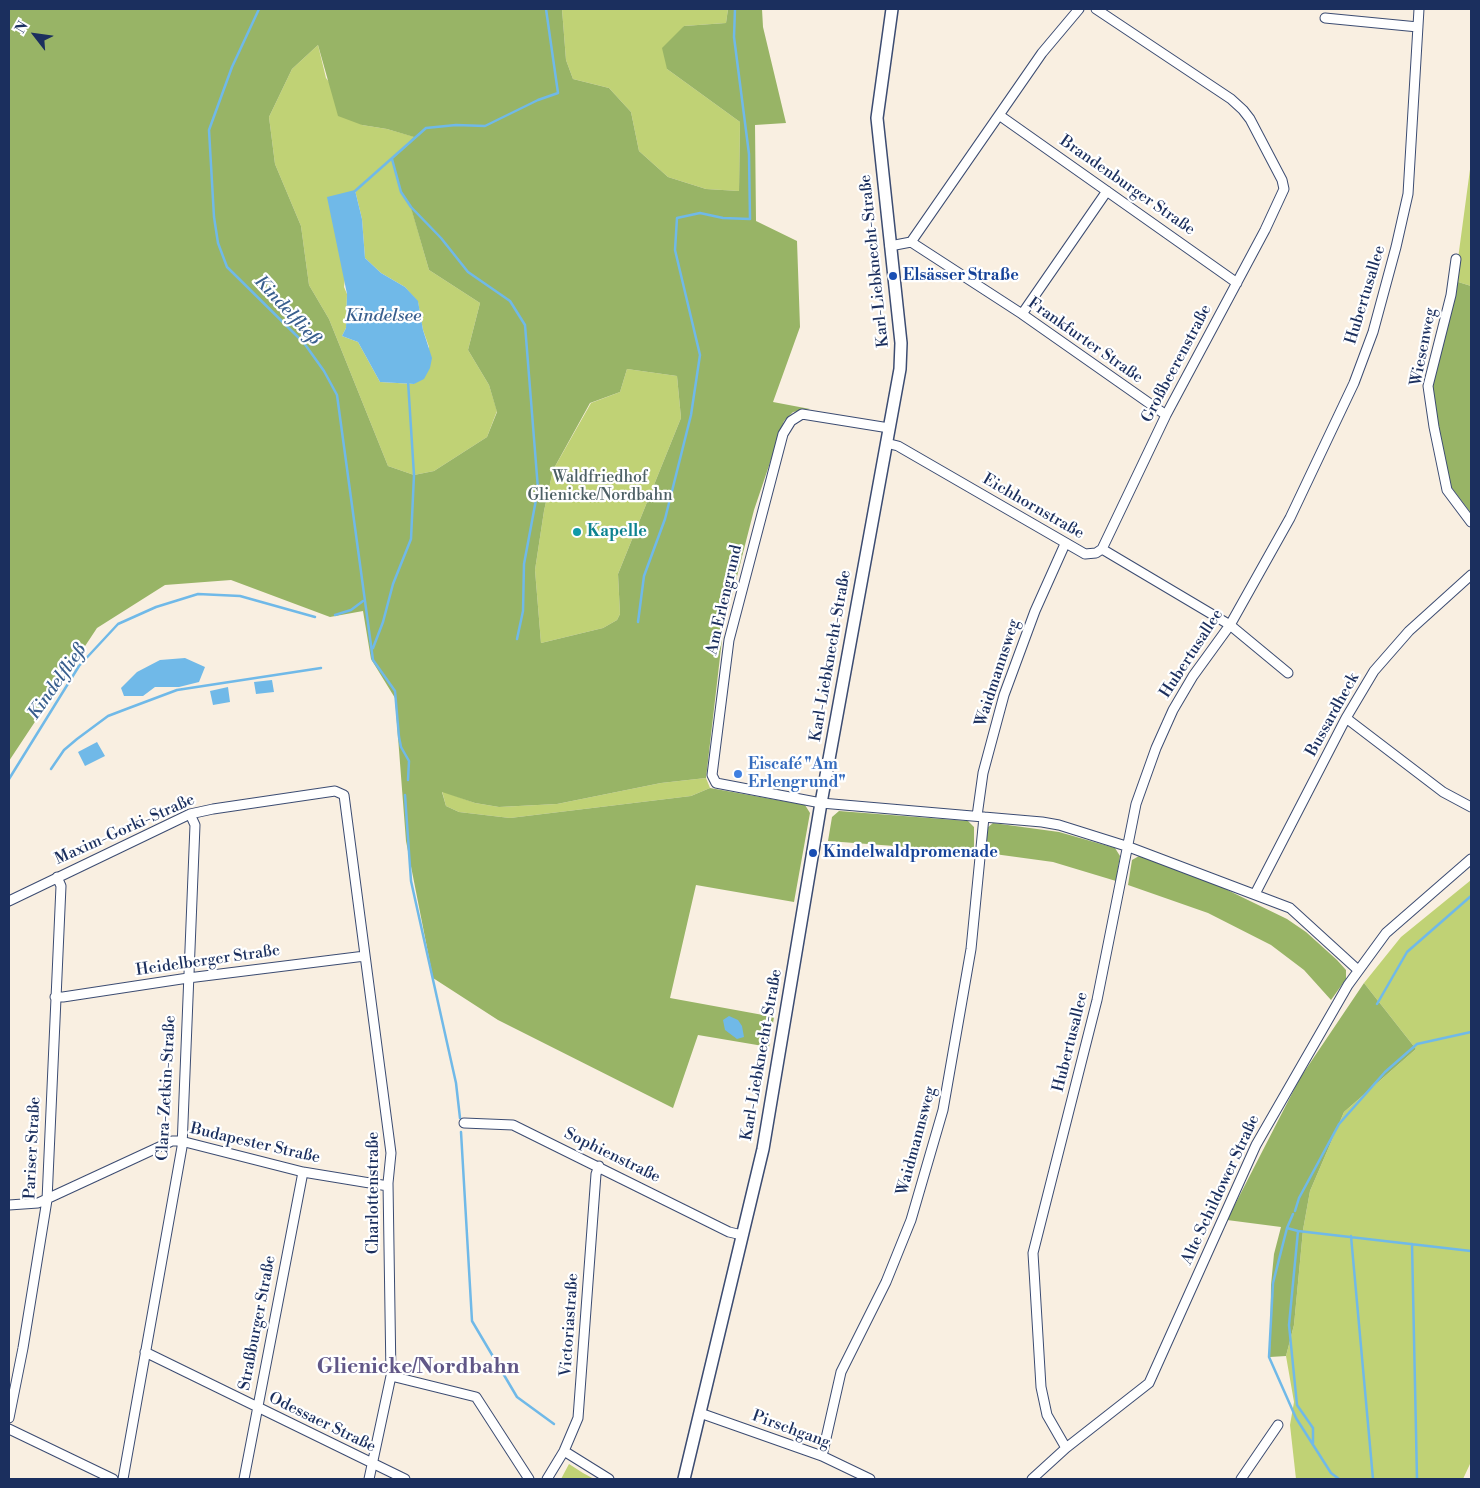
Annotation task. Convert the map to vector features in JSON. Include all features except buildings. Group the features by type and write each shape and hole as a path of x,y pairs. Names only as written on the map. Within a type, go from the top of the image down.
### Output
{"street":[{"name":"Karl-Liebknecht-Straße","path":"684,1479 762,1149 901,357 877,118 892,9"},
{"path":"890,246 911,242 1042,53 1079,9"},
{"name":"Großbeerenstraße","path":"1096,9 1230,99 1243,110 1250,119 1282,180 1283,195 1166,415 1102,549"},
{"name":"Hubertusallee","path":"1066,1448 1047,1415 1041,1387 1032,1253 1097,1000 1129,848 1136,804 1156,748 1173,710 1193,676 1230,626 1290,518 1354,383 1373,332 1408,194 1419,9"},
{"path":"1325,18 1418,27"},
{"name":"Brandenburger Straße","path":"999,115 1237,283"},
{"path":"1022,314 1107,191"},
{"name":"Frankfurter Straße","path":"911,242 1022,314 1166,415"},
{"name":"Wiesenweg","path":"1456,259 1451,295 1428,386 1447,490 1471,522"},
{"name":"Am Erlengrund","path":"822,803 725,786 713,779 729,640 783,434 791,421 802,414 889,428"},
{"name":"Eichhornstraße","path":"886,443 898,446 1084,554 1096,553 1102,549 1230,626 1288,673"},
{"name":"Waidmannsweg","path":"822,1456 841,1372 886,1282 911,1220 943,1110 971,949 984,773 1004,695 1035,611 1065,544"},
{"name":"Bussardheck","path":"1255,894 1346,718 1374,671 1430,610 1471,575"},
{"path":"1346,718 1443,792 1471,807"},
{"name":"Maxim-Gorki-Straße","path":"9,901 190,814 213,808 335,791 345,797"},
{"name":"Charlottenstraße","path":"345,797 391,1153 388,1186 391,1376 369,1479"},
{"path":"822,803 1042,822 1129,848 1290,908 1358,970"},
{"name":"Clara-Zetkin-Straße","path":"123,1479 182,1147 195,825 190,814"},
{"name":"Alte Schildower Straße","path":"1032,1479 1066,1448 1150,1383 1256,1145 1358,970 1386,933 1471,859"},
{"name":"Pariser Straße","path":"9,1418 23,1348 47,1200 61,886 57,877"},
{"name":"Heidelberger Straße","path":"55,997 365,956"},
{"name":"Sophienstraße","path":"464,1124 513,1125 729,1232 742,1235"},
{"name":"Budapester Straße","path":"9,1205 38,1203 47,1200 172,1141 181,1141 303,1172 388,1186"},
{"name":"Victoriastraße","path":"548,1479 564,1451 578,1418 596,1174 599,1166"},
{"name":"Straßburger Straße","path":"244,1479 303,1172"},
{"name":"Odessaer Straße","path":"145,1352 405,1479"},
{"path":"391,1376 476,1397 529,1479"},
{"name":"Pirschgang","path":"700,1412 822,1456 870,1479"},
{"path":"1241,1479 1278,1425"},
{"path":"9,1429 112,1479"},
{"path":"564,1451 609,1479"}],"green space":[{"path":"9,9 562,9 566,60 573,79 609,88 631,112 639,151 668,177 706,189 739,191 740,122 667,69 662,48 684,26 726,23 728,9 762,9 763,27 786,123 755,125 756,221 797,241 800,327 773,402 810,409 793,412 784,421 754,510 723,631 706,778 661,783 557,804 499,807 475,803 442,792 446,806 459,812 510,818 691,796 710,788 805,805 810,813 794,902 696,885 670,998 774,1017 769,1047 698,1035 673,1108 498,1020 433,978 406,841 395,698 371,659 363,611 330,617 231,580 165,585 97,628 9,761","holes":["318,45 338,116 362,125 387,129 414,137 392,159 401,192 411,208 429,270 480,303 468,350 489,385 497,412 487,437 434,471 414,475 388,466 329,319 309,285 301,226 275,164 269,117 292,69","627,369 677,376 681,418 618,574 620,614 617,620 603,628 541,643 535,570 544,511 553,470 590,403 620,392"]},
{"path":"562,9 728,9 726,23 684,26 667,69 740,122 739,191 706,189 668,177 639,151 631,112 609,88 573,79 566,60"},
{"path":"318,45 326,78 362,125 387,129 415,137 392,159 401,192 411,207 429,270 480,303 468,350 489,385 497,411 487,437 434,471 414,475 388,466 329,319 309,285 301,226 275,164 269,117 292,69","holes":["355,190 362,219 365,258 381,273 405,287 418,302 423,330 429,347 414,384 380,382 358,342 342,336 346,328 347,294 344,287"]},
{"path":"1471,162 1471,286 1455,281"},
{"path":"1455,281 1471,286 1471,513 1449,484 1431,402 1431,385"},
{"name":"Waldfriedhof Glienicke/Nordbahn","path":"627,369 677,376 681,418 618,574 620,614 617,620 603,628 541,643 535,570 544,511 553,470 591,403 620,392"},
{"path":"706,778 710,788 691,796 510,818 459,812 446,806 442,791 475,803 499,807 557,804 661,783"},
{"path":"839,811 968,821 974,827 974,852 828,841 832,817"},
{"path":"993,823 1059,832 1115,848 1120,856 1116,881 1053,862 987,853 987,828"},
{"path":"1139,856 1213,883 1287,919 1306,932 1337,960 1346,970 1346,979 1331,1000 1304,970 1271,945 1208,913 1128,885 1132,860"},
{"path":"1471,880 1470,1464 1463,1479 1296,1479 1290,1425 1294,1402 1286,1356 1294,1325 1303,1230 1310,1191 1344,1112 1416,1049 1364,983 1401,937"},
{"path":"1364,983 1416,1049 1344,1112 1310,1191 1303,1230 1294,1325 1286,1356 1270,1357 1271,1285 1274,1254 1281,1227 1227,1220 1300,1078"},
{"path":"569,1464 583,1473 594,1479 561,1479"}],"water":[{"name":"Kindelsee","path":"355,190 362,219 365,258 381,273 405,287 418,301 423,330 432,358 430,368 424,379 414,384 380,382 358,342 342,336 346,328 347,294 327,197"},
{"path":"185,658 205,667 199,682 179,687 155,687 143,696 124,696 121,688 137,672 160,660"},
{"path":"272,680 274,692 256,694 254,682"},
{"path":"228,687 230,702 213,705 210,691"},
{"path":"97,742 105,756 85,766 78,752"},
{"path":"729,1016 738,1020 742,1026 744,1037 737,1039 725,1030 723,1020"}],"waterway":[{"name":"Kindelfließ","path":"259,9 232,67 209,130 214,217 218,243 227,267 304,343 324,371 337,395 373,660 395,691 399,737 401,747 409,761 408,780"},
{"path":"355,191 426,128 456,125 485,126 538,100 558,93 546,9"},
{"path":"638,622 644,576 665,519 691,415 700,355 675,250 677,218 700,213 723,218 750,219 749,154 734,37 735,9"},
{"path":"392,159 401,192 411,207 441,238 468,272 510,301 525,325 538,489 524,564 523,611 517,639"},
{"path":"373,648 383,622 393,584 411,539 414,475 408,381"},
{"name":"Kindelfließ","path":"9,779 79,666 118,624 156,607 198,594 240,596 315,617"},
{"path":"335,615 351,610 363,601"},
{"name":"Kindelfließ","path":"51,769 64,750 108,716 177,690 321,668"},
{"path":"405,795 411,881 456,1083 460,1118"},
{"path":"1377,1004 1407,952 1471,896"},
{"path":"1295,1211 1299,1198 1339,1124 1385,1072 1417,1044 1471,1032"},
{"path":"461,1132 472,1321 517,1397 554,1424"},
{"path":"1293,1214 1287,1228 1273,1283 1269,1357 1296,1418 1331,1473 1339,1479"},
{"path":"1287,1228 1298,1231 1471,1251"},
{"path":"1298,1231 1289,1325 1297,1405 1313,1428 1313,1443"},
{"path":"1351,1236 1373,1479"},
{"path":"1412,1244 1417,1479"}],"place":[{"name":"Elsässer Straße","path":"893,276"},
{"name":"Kapelle","path":"577,532"},
{"name":"Eiscafé \"Am Erlengrund\"","path":"738,774"},
{"name":"Kindelwaldpromenade","path":"813,853"}],"district":[{"name":"Glienicke/Nordbahn","path":"418,1368"}]}
